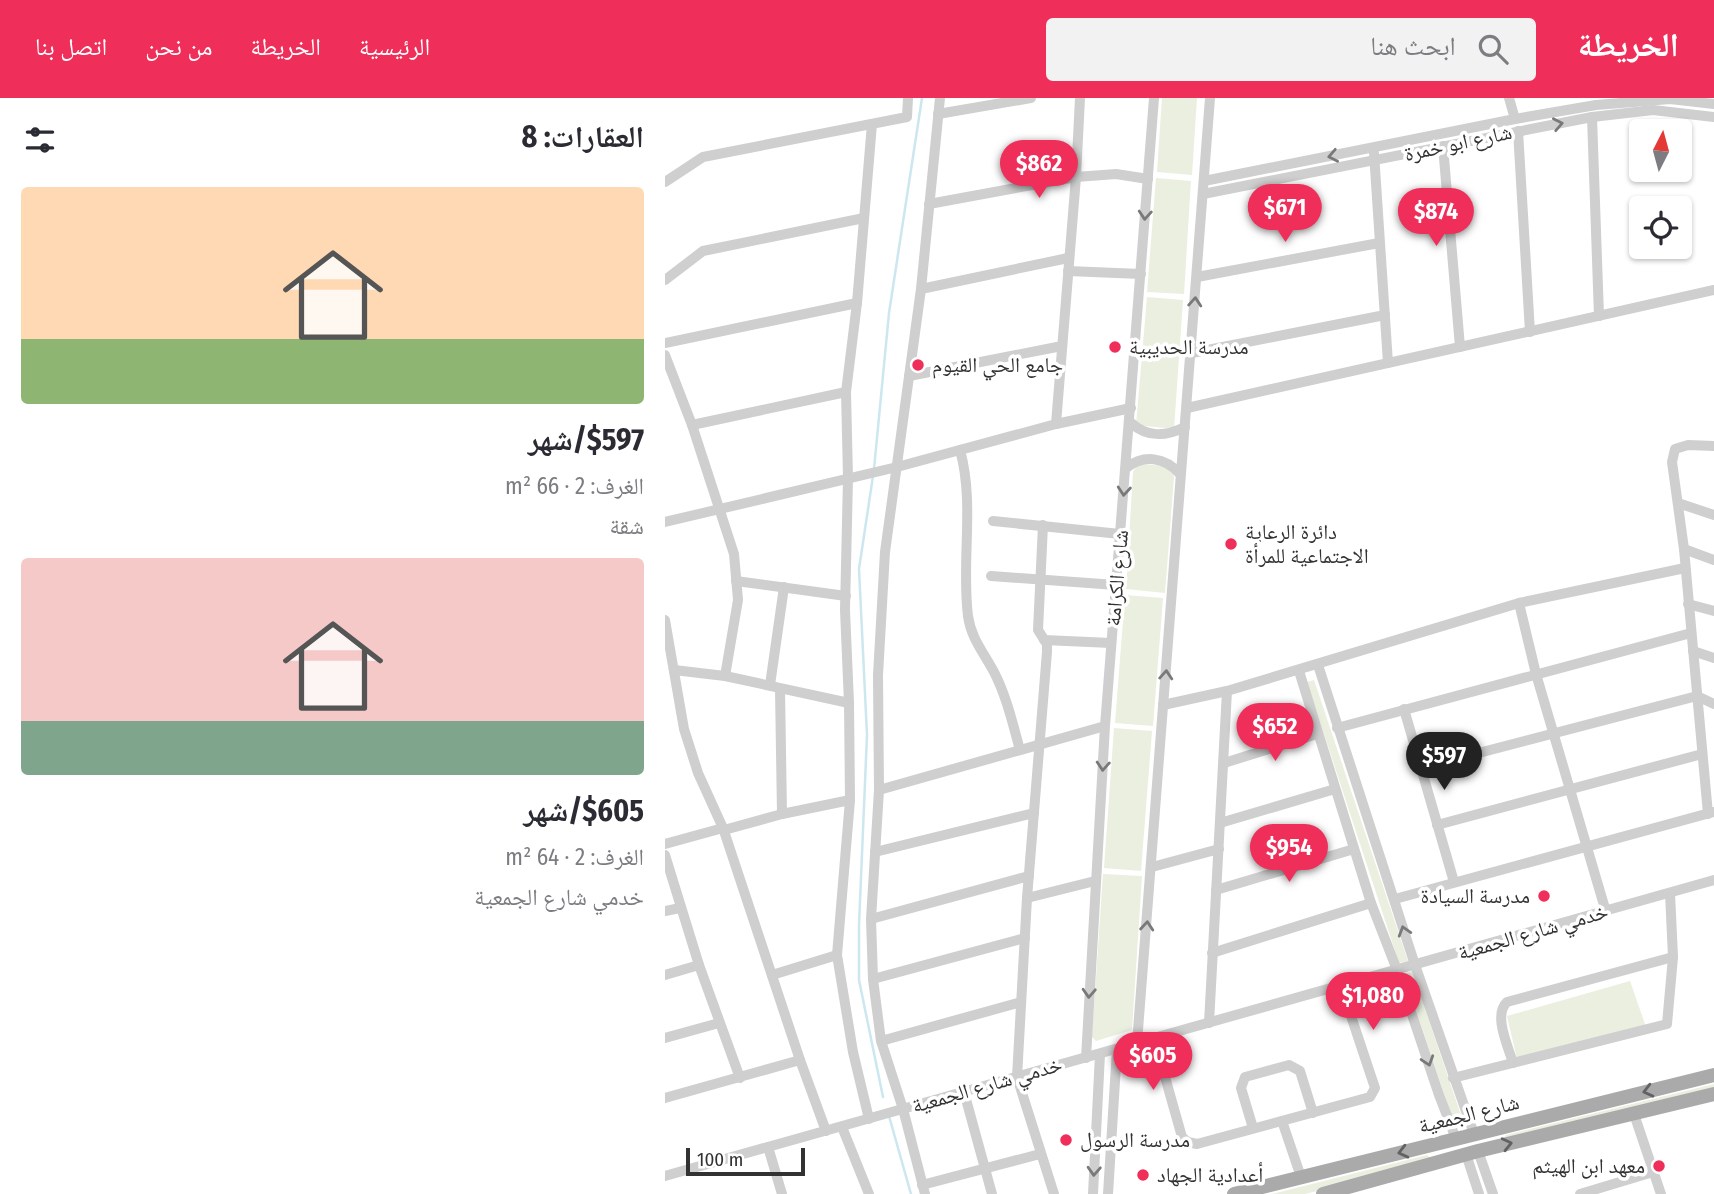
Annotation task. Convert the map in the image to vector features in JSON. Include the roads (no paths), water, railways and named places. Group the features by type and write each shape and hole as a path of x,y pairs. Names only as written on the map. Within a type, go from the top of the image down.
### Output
{"main road":[{"name":"شارع الجمعية","path":"1234,1194 1710,1075"},
{"name":"شارع الجمعية","path":"1326,1193 1472,1152 1710,1096"},
{"path":"1441,1161 1438,1152 1442,1142"},
{"path":"1363,1162 1362,1173 1370,1182"},
{"path":"1324,1171 1331,1181 1326,1193"}],"street":[{"path":"665,182 703,157 907,117 908,98"},
{"path":"940,98 921,289 885,552 880,617 879,790 871,919 873,979 881,1041 903,1109 923,1189 1040,1154"},
{"path":"938,114 1031,98"},
{"path":"1056,424 1080,98"},
{"path":"1137,1043 1210,99 1223,98"},
{"path":"1509,98 1515,118"},
{"name":"شارع ابو خمرة","path":"1205,181 1599,102 1670,98 1714,104"},
{"name":"شارع الكرامة","path":"1086,1058 1105,726 1130,422 1152,99"},
{"path":"1599,102 1605,116"},
{"name":"شارع ابو خمرة","path":"1203,194 1592,117 1653,110 1714,117"},
{"path":"1592,117 1599,316"},
{"path":"869,1119 853,1052 837,956 850,800 846,596 849,478 846,393 857,303 872,124"},
{"path":"1518,131 1530,331"},
{"path":"1443,146 1460,347"},
{"path":"1374,148 1388,363"},
{"path":"929,204 1076,177 1116,174 1148,178"},
{"path":"665,280 703,251 864,218"},
{"path":"1197,277 1379,243"},
{"path":"921,289 1068,258"},
{"path":"1067,271 1141,274"},
{"path":"1187,408 1714,290"},
{"path":"665,343 857,303"},
{"path":"1192,353 1385,315"},
{"path":"909,376 1062,346"},
{"path":"665,355 692,425 734,554 737,600 725,676"},
{"path":"692,425 846,393"},
{"path":"665,522 897,467 1056,424 1131,408"},
{"path":"1130,422 1141,431 1154,434 1169,434 1185,427"},
{"path":"1395,899 1711,813 1702,754 1684,549 1672,462 1675,449 1688,445 1714,446"},
{"path":"960,450 966,483 968,615 973,638 994,672 1003,693 1020,750"},
{"path":"1126,468 1138,459 1156,460 1169,463 1180,474"},
{"path":"1678,503 1714,515"},
{"path":"993,521 1120,534"},
{"path":"1044,526 1038,630 1047,652 1027,898 1017,1077 1054,1194"},
{"path":"1684,549 1714,560"},
{"path":"1163,705 1299,671 1519,603 1685,568"},
{"path":"991,576 1116,585"},
{"path":"736,581 846,596"},
{"path":"782,814 775,687 784,587"},
{"path":"1519,603 1536,674 1606,912"},
{"path":"1688,604 1714,611"},
{"path":"665,620 684,729 698,773 723,829 826,1131"},
{"path":"1337,728 1691,633"},
{"path":"1044,640 1111,643"},
{"path":"1693,651 1714,658"},
{"path":"1318,665 1415,965 1474,1134"},
{"path":"674,670 725,676 849,702"},
{"path":"1299,671 1371,903 1397,970 1439,1095 1442,1142"},
{"path":"1209,1023 1227,691"},
{"path":"1421,768 1697,696 1714,704"},
{"path":"1404,709 1454,882"},
{"path":"879,790 1105,726"},
{"path":"1224,763 1317,734"},
{"path":"1437,825 1702,754"},
{"path":"1220,823 1335,789"},
{"path":"665,844 782,814 850,800"},
{"path":"875,852 1034,813"},
{"path":"1152,867 1219,849"},
{"path":"1216,890 1354,849"},
{"path":"665,855 699,965 740,1078"},
{"path":"871,919 1029,876"},
{"name":"خدمي شارع الجمعية","path":"665,1176 1714,880"},
{"path":"1027,898 1095,881"},
{"path":"1453,1078 1665,1026 1669,1021 1673,957 1670,893"},
{"path":"1212,953 1371,903"},
{"path":"665,911 680,908"},
{"path":"873,979 1025,938"},
{"path":"772,975 837,956"},
{"path":"1513,1063 1500,1014 1507,1002 1673,957"},
{"path":"665,975 699,965"},
{"path":"1154,1038 1182,1137 1188,1142 1197,1143 1370,1097 1375,1088 1341,985"},
{"path":"881,1041 1021,1002"},
{"path":"665,1038 719,1023"},
{"path":"1108,1194 1117,1049"},
{"path":"1093,1194 1100,1054"},
{"path":"665,1098 800,1060"},
{"path":"1253,1128 1241,1082 1245,1077 1289,1065 1300,1071 1313,1112"},
{"path":"964,1092 992,1194"},
{"path":"1634,1114 1661,1194"},
{"path":"1282,1121 1301,1177"},
{"path":"842,1127 869,1194"},
{"path":"768,1147 782,1194"},
{"path":"1472,1152 1479,1194"},
{"path":"1472,1152 1493,1194"},
{"path":"1580,1194 1653,1172"}],"waterway":[{"path":"874,469 889,313 922,98"},
{"path":"873,476 859,569 867,735 859,980 883,1097"},
{"path":"889,1116 911,1194"}],"place":[{"name":"مدرسة الحديبية","path":"1115,347"},
{"name":"جامع الحي القيوم","path":"918,365"},
{"name":"دائرة الرعاية الاجتماعية للمرأة","path":"1231,544"},
{"name":"مدرسة السيادة","path":"1544,896"},
{"name":"مدرسة الرسول","path":"1066,1140"},
{"name":"معهد ابن الهيثم","path":"1659,1166"},
{"name":"أعدادية الجهاد","path":"1143,1175"}]}
